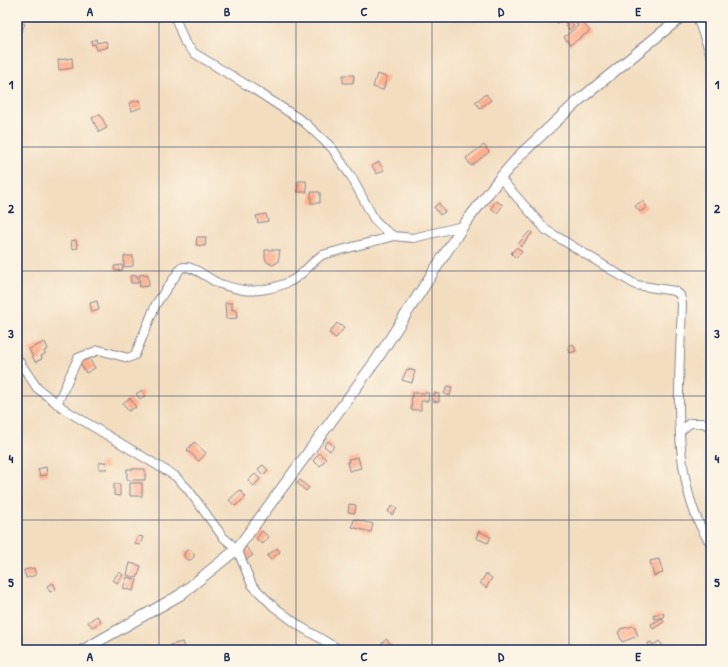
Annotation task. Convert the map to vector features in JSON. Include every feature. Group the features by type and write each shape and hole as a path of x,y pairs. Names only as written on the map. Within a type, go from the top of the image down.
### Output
{"street":[{"path":"175,17 185,43 194,53 304,122 332,148 352,178 374,219 394,236"},
{"path":"84,650 180,594 237,549 377,359 463,226 500,178 521,154 578,101 681,17"},
{"path":"697,17 711,55"},
{"path":"500,178 546,230 636,285 675,291 680,295 682,304 679,384 685,486 694,511 711,544"},
{"path":"57,404 78,358 98,350 128,358 135,355 156,304 181,268 189,268 218,284 243,290 261,290 290,282 299,277 314,260 322,255 394,236 412,238 463,226"},
{"path":"17,358 37,388 57,404 175,476 187,488 223,537 237,549 252,585 273,606 301,627 329,647 340,650"},
{"path":"681,431 687,425 694,422 711,426"}],"building":[{"path":"553,17 566,17 557,23"},
{"path":"571,17 578,17 590,31 570,45 564,37 578,26"},
{"path":"570,20 574,26 569,30 565,23"},
{"path":"18,21 25,24 21,32 17,30"},
{"path":"96,39 97,43 106,41 108,47 97,50 95,44 92,45 91,41"},
{"path":"72,58 73,68 59,70 58,60"},
{"path":"377,74 387,77 383,90 373,87"},
{"path":"343,75 354,75 353,83 343,83"},
{"path":"486,94 491,100 480,108 475,102"},
{"path":"139,100 142,107 132,111 129,103"},
{"path":"100,114 107,128 99,132 92,118"},
{"path":"484,145 489,152 471,166 466,158"},
{"path":"379,162 384,170 377,174 372,166"},
{"path":"298,181 306,181 307,192 298,192"},
{"path":"311,192 320,192 320,203 311,203"},
{"path":"496,201 503,205 497,213 491,208"},
{"path":"642,201 647,207 640,212 635,206"},
{"path":"439,203 445,212 440,215 434,207"},
{"path":"266,214 268,221 258,223 256,216"},
{"path":"530,231 532,233 521,247 518,244"},
{"path":"197,237 206,237 205,246 196,245"},
{"path":"76,240 78,248 72,249 71,241"},
{"path":"517,247 522,252 516,258 511,253"},
{"path":"265,250 280,250 278,262 273,265 267,262 265,258"},
{"path":"124,256 133,256 133,266 124,267"},
{"path":"122,265 123,270 115,271 114,266"},
{"path":"148,274 149,286 140,287 139,275"},
{"path":"137,275 138,283 131,283 130,276"},
{"path":"97,301 99,310 92,312 90,303"},
{"path":"225,303 232,303 232,310 236,310 237,318 226,319"},
{"path":"337,323 344,328 336,338 329,333"},
{"path":"45,342 48,349 44,351 45,354 41,356 42,359 35,362 29,349"},
{"path":"573,344 576,351 570,353 568,346"},
{"path":"88,357 95,368 86,373 80,362"},
{"path":"407,369 415,371 412,383 402,380"},
{"path":"447,386 452,387 450,396 444,394"},
{"path":"142,390 145,396 140,399 136,394"},
{"path":"412,393 429,393 428,401 421,401 421,410 411,410"},
{"path":"434,393 439,394 439,402 433,401"},
{"path":"130,398 136,407 128,411 123,403"},
{"path":"328,441 334,446 330,451 324,446"},
{"path":"194,442 206,453 199,461 187,450"},
{"path":"319,453 326,459 320,466 313,461"},
{"path":"358,457 361,468 349,471 347,462 349,462 348,459"},
{"path":"106,462 107,469 99,469 99,463"},
{"path":"263,465 268,470 263,475 258,469"},
{"path":"46,467 47,475 40,476 38,469"},
{"path":"127,469 145,469 145,480 127,480"},
{"path":"255,474 260,479 254,486 248,481"},
{"path":"300,480 309,488 306,491 297,483"},
{"path":"130,483 142,483 142,496 130,496"},
{"path":"114,484 120,484 120,496 114,495"},
{"path":"240,490 246,497 235,506 229,500"},
{"path":"349,504 356,505 355,513 348,512"},
{"path":"393,505 397,509 392,515 388,511"},
{"path":"354,519 373,524 371,532 352,527"},
{"path":"262,531 269,537 263,544 256,539"},
{"path":"479,531 491,537 488,543 476,538"},
{"path":"138,536 143,537 140,545 135,544"},
{"path":"246,547 253,555 246,560 240,552"},
{"path":"277,548 280,552 271,560 267,556"},
{"path":"189,550 194,555 189,560 184,555"},
{"path":"659,559 663,573 654,576 650,561"},
{"path":"130,563 141,566 137,578 127,575"},
{"path":"34,568 36,575 26,578 24,570"},
{"path":"119,572 123,575 117,583 113,580"},
{"path":"486,574 492,578 486,588 480,583"},
{"path":"127,577 137,580 133,591 123,588"},
{"path":"53,583 56,589 50,592 47,586"},
{"path":"663,613 664,617 654,619 653,615"},
{"path":"97,616 101,621 92,627 88,622"},
{"path":"662,618 664,622 653,629 651,624"},
{"path":"634,626 638,636 622,642 618,632 620,629"},
{"path":"386,639 392,645 388,650 376,650"},
{"path":"659,641 663,646 657,650 651,650 648,643 651,642 653,645"},
{"path":"182,642 185,650 171,650 170,645"}]}
